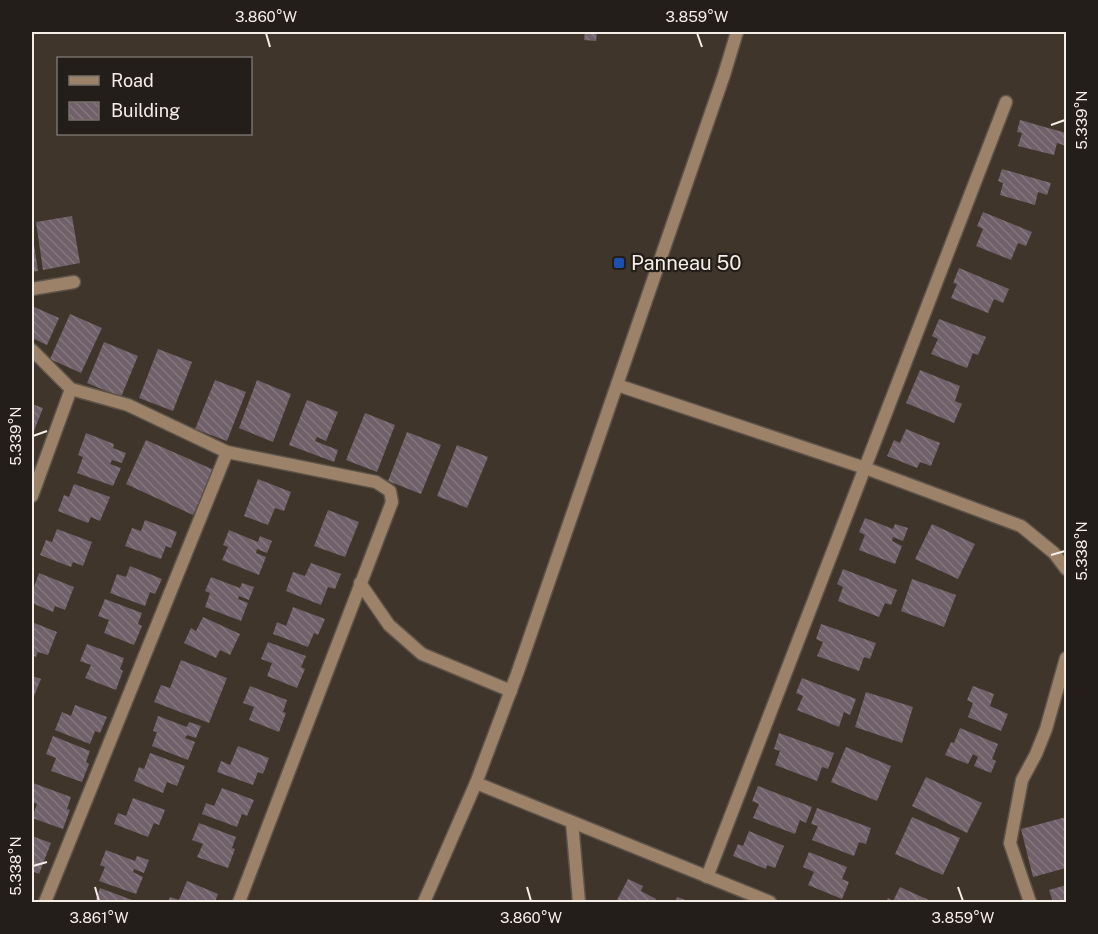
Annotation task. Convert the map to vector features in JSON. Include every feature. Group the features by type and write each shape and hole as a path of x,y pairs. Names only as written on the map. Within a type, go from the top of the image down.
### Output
{"street":[{"path":"424,903 476,783 511,691 737,32"},
{"path":"707,877 1006,102"},
{"path":"32,289 74,282"},
{"path":"32,350 71,389 128,405 227,452 376,482 390,491 392,502 239,903"},
{"path":"617,385 865,468 1021,526 1054,553 1066,569"},
{"path":"32,496 71,389"},
{"path":"45,903 227,452"},
{"path":"360,583 389,625 422,654 511,691"},
{"path":"1030,903 1010,843 1022,780 1046,729 1066,658"},
{"path":"476,783 770,903"},
{"path":"572,822 579,903"}],"building":[{"path":"585,32 597,32 596,41 584,40"},
{"path":"1020,120 1066,133 1066,146 1057,143 1054,155 1018,146 1022,133 1017,132"},
{"path":"1002,169 1051,183 1047,195 1038,192 1035,205 1000,195 1003,183 998,181"},
{"path":"983,212 1032,232 1026,246 1018,243 1011,260 976,246 983,229 977,226"},
{"path":"72,216 80,263 43,270 36,222"},
{"path":"32,238 38,271 32,272"},
{"path":"959,268 1009,289 1003,303 994,299 988,313 951,298 957,284 953,283"},
{"path":"32,306 59,318 47,345 32,338"},
{"path":"70,314 102,328 81,373 50,359"},
{"path":"939,319 986,337 978,355 973,353 967,368 931,354 938,339 932,336"},
{"path":"104,342 138,356 121,397 87,383"},
{"path":"158,349 192,362 173,411 139,398"},
{"path":"920,370 960,386 955,401 962,404 954,423 906,403"},
{"path":"215,380 246,392 227,441 195,429"},
{"path":"257,380 291,394 273,442 239,428"},
{"path":"307,400 338,412 326,441 317,437 315,441 338,450 334,462 289,445"},
{"path":"32,404 43,408 32,436"},
{"path":"365,413 395,425 377,472 346,460"},
{"path":"906,429 940,443 931,466 920,462 917,468 887,456 894,440 900,443"},
{"path":"407,432 441,445 421,494 388,481"},
{"path":"86,433 114,444 113,448 126,453 122,463 112,460 110,464 121,468 113,486 77,473 83,457 78,455"},
{"path":"146,440 214,470 193,515 126,484"},
{"path":"457,445 488,457 467,508 437,496"},
{"path":"258,479 291,492 284,511 275,508 268,525 244,516"},
{"path":"74,484 110,497 100,521 91,517 88,523 58,511 64,495 69,497"},
{"path":"328,510 359,522 345,557 314,546"},
{"path":"865,518 893,529 895,524 908,528 903,541 893,537 892,541 902,546 895,564 859,550 865,535 859,532"},
{"path":"145,520 177,532 171,548 166,546 161,559 125,546 132,528 141,531"},
{"path":"932,524 975,544 958,579 915,559"},
{"path":"57,529 92,542 83,566 73,562 71,567 40,555 46,540 52,542"},
{"path":"229,530 258,542 260,536 272,541 267,553 257,549 256,553 266,557 259,575 222,560 228,547 223,545"},
{"path":"311,563 341,574 335,589 328,587 321,605 286,591 293,572 305,576"},
{"path":"130,566 162,579 155,594 150,592 145,606 110,593 117,574 126,577"},
{"path":"843,569 897,590 891,605 885,603 879,617 838,601 843,587 837,584"},
{"path":"39,573 74,587 65,610 55,606 53,612 32,603 32,586 34,587"},
{"path":"211,577 240,588 242,583 254,587 249,600 239,596 238,599 248,603 241,621 205,607 210,593 205,591"},
{"path":"912,579 956,595 944,627 901,611"},
{"path":"105,599 142,613 138,624 142,626 134,645 104,633 109,620 98,616"},
{"path":"293,607 325,619 318,635 314,633 308,647 273,634 277,622 286,626"},
{"path":"203,617 240,634 230,655 220,650 216,658 184,643 191,628 196,631"},
{"path":"32,622 57,632 48,655 38,652 36,657 32,655"},
{"path":"821,624 876,643 870,659 864,657 859,671 817,656 823,642 816,639"},
{"path":"268,642 306,656 301,667 305,669 297,688 267,676 272,663 261,659"},
{"path":"87,644 124,658 120,669 123,671 116,690 85,678 91,665 80,661"},
{"path":"181,660 227,678 209,723 154,702 161,685 170,688"},
{"path":"32,676 41,679 32,701"},
{"path":"802,678 856,699 850,715 844,712 839,727 797,710 803,696 796,693"},
{"path":"250,686 287,700 283,712 286,713 279,732 249,720 254,707 243,703"},
{"path":"973,686 994,694 990,706 1008,714 1001,731 968,717 973,703 967,700"},
{"path":"866,692 913,707 902,743 855,727"},
{"path":"75,705 107,717 100,733 95,731 90,744 55,730 62,712 71,716"},
{"path":"158,716 187,727 189,722 201,726 196,738 187,735 185,738 195,742 188,760 152,746 157,732 153,731"},
{"path":"960,728 998,744 992,759 996,761 991,773 974,766 978,757 973,754 968,764 945,755 951,742 954,743"},
{"path":"779,733 834,753 828,769 822,767 817,781 775,765 780,751 774,749"},
{"path":"53,736 90,751 86,762 89,764 82,782 51,771 56,758 46,754"},
{"path":"238,746 269,758 263,774 258,772 253,785 217,772 221,761 230,765"},
{"path":"846,747 891,766 877,801 831,782"},
{"path":"150,753 185,766 177,786 167,782 163,793 134,781 139,767 144,769"},
{"path":"926,777 982,803 967,833 912,806"},
{"path":"33,783 71,797 67,809 70,810 63,829 32,818 37,804 32,802"},
{"path":"758,786 812,807 806,823 800,820 795,834 753,818 759,804 752,801"},
{"path":"222,788 254,800 247,816 242,814 237,827 202,814 206,803 214,806"},
{"path":"133,798 165,810 159,825 154,823 148,837 114,824 118,813 126,816"},
{"path":"817,808 871,828 866,844 859,842 854,856 812,840 818,826 811,824"},
{"path":"912,817 960,838 943,875 895,854"},
{"path":"1066,817 1066,868 1033,877 1021,829"},
{"path":"199,823 236,837 232,848 235,849 228,868 197,857 203,844 192,840"},
{"path":"749,831 784,846 775,868 767,865 766,869 733,856 738,844 743,846"},
{"path":"32,836 51,843 39,874 32,871"},
{"path":"106,850 135,861 137,856 149,860 144,873 134,869 133,872 143,877 136,894 99,881 105,867 100,865"},
{"path":"809,852 847,867 842,879 849,882 842,899 808,885 814,872 803,867"},
{"path":"628,879 643,886 641,891 656,899 654,902 616,902"},
{"path":"187,881 218,894 215,902 168,902 170,897 179,900"},
{"path":"1066,885 1066,902 1053,902 1049,890"},
{"path":"900,887 933,902 886,902 888,898 893,901"},
{"path":"100,888 132,900 131,902 95,902"},
{"path":"677,897 691,902 675,902"}],"place":[{"name":"Panneau 50","path":"619,263"}]}
